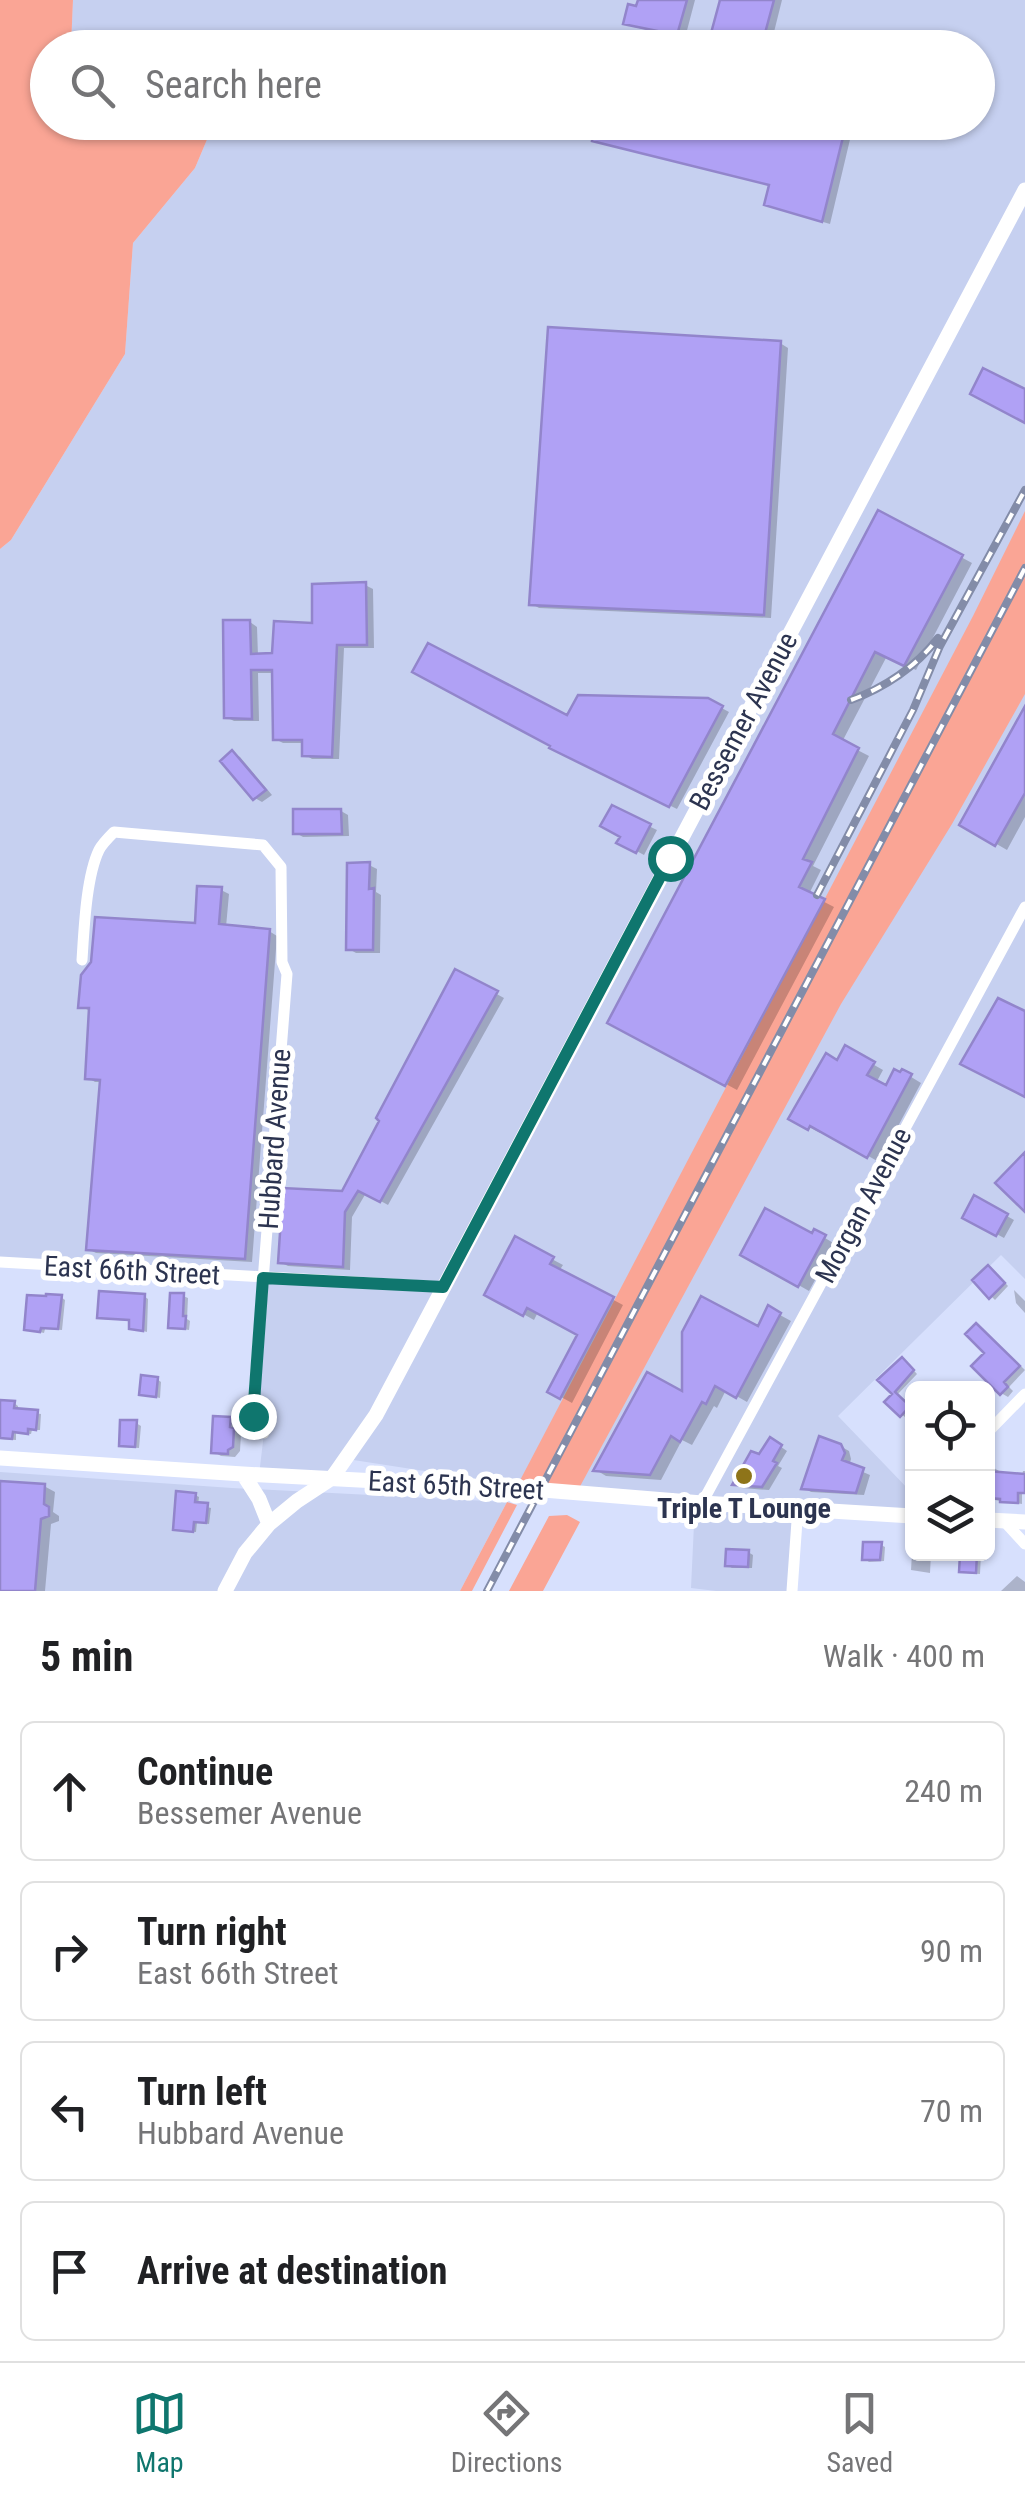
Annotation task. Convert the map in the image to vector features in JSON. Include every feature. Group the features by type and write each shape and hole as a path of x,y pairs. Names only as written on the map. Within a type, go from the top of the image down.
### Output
{"street":[{"name":"Bessemer Avenue","path":"225,1591 245,1553 269,1524 332,1478 376,1415 1025,190"},
{"name":"Hubbard Avenue","path":"82,960 84,918 99,848 114,832 263,844 281,867 282,962 287,974 253,1416 264,1433"},
{"name":"Morgan Avenue","path":"702,1503 1025,907"},
{"name":"East 66th Street","path":"0,1262 443,1287"},
{"path":"995,1425 1025,1394"},
{"name":"East 65th Street","path":"0,1458 905,1514"},
{"path":"243,1474 260,1499 269,1524"},
{"path":"792,1591 798,1507"},
{"path":"996,1520 1025,1522"},
{"path":"996,1520 1025,1544"}],"shaded area":[{"path":"0,0 73,0 72,30 30,30 30,140 207,140 195,168 133,243 125,354 11,540 0,549"},
{"path":"73,0 1025,0 1025,1279 1001,1255 838,1416 905,1486 905,1509 798,1507 792,1591 691,1588 695,1503 540,1489 347,1459 332,1478 259,1475 264,1433 257,1425 263,1278 0,1262 0,549 11,540 125,354 133,243 195,168 207,140 995,140 995,30 72,30"},
{"path":"1025,511 1025,694 952,824 841,1004 577,1492 516,1488 973,616"},
{"path":"0,1472 507,1502 460,1591 0,1591"},
{"path":"507,1502 517,1505 472,1591 460,1591"},
{"path":"567,1515 580,1522 543,1591 509,1591 549,1516"}],"building":[{"path":"638,0 687,0 678,30 623,24 628,4 636,6"},
{"path":"720,0 774,0 766,30 712,30"},
{"path":"842,140 822,222 764,205 769,185 592,141"},
{"path":"548,327 781,341 764,615 529,605"},
{"path":"983,368 1025,389 1025,423 970,394"},
{"path":"878,510 963,555 904,666 875,652 833,734 859,748 803,859 812,862 799,887 825,899 725,1086 607,1023"},
{"path":"366,582 367,645 337,645 332,757 302,756 302,740 273,740 272,670 251,670 252,719 224,718 223,620 250,620 251,654 272,653 274,621 312,623 312,584"},
{"path":"428,643 567,715 578,695 708,698 723,706 669,807 549,748 412,672"},
{"path":"1025,706 1025,793 995,846 959,825"},
{"path":"232,750 266,790 253,800 220,761"},
{"path":"612,805 651,824 636,853 616,843 620,837 600,826"},
{"path":"293,809 341,809 342,834 293,834"},
{"path":"370,862 369,889 374,888 373,950 346,950 347,863"},
{"path":"197,886 222,887 219,924 270,929 245,1259 86,1250 100,1080 85,1079 89,1008 78,1008 81,975 91,962 95,917 195,923"},
{"path":"455,969 498,991 380,1202 358,1191 345,1212 343,1267 278,1263 283,1188 342,1191"},
{"path":"998,998 1025,1011 1025,1097 960,1064"},
{"path":"845,1045 875,1062 867,1075 886,1085 894,1069 912,1074 867,1158 810,1126 808,1130 788,1119 826,1053 837,1060"},
{"path":"1025,1152 1025,1212 995,1183"},
{"path":"974,1195 1008,1214 996,1236 962,1218"},
{"path":"765,1208 812,1233 814,1229 826,1235 798,1287 740,1255"},
{"path":"515,1236 554,1257 550,1264 614,1297 560,1399 547,1392 577,1335 527,1308 523,1316 484,1295"},
{"path":"988,1265 1005,1283 989,1299 972,1280"},
{"path":"99,1291 145,1294 143,1331 129,1329 129,1320 97,1318"},
{"path":"170,1293 184,1293 185,1329 168,1328"},
{"path":"27,1295 62,1295 58,1329 24,1330"},
{"path":"701,1296 758,1326 768,1305 781,1313 736,1398 715,1386 680,1442 671,1436 650,1475 593,1471 647,1372 682,1391 682,1332"},
{"path":"976,1323 1020,1366 1004,1382 1008,1387 1000,1395 995,1390 995,1381 986,1381 971,1366 984,1353 965,1334"},
{"path":"902,1357 914,1370 895,1392 905,1401 905,1412 900,1417 884,1402 892,1394 877,1380"},
{"path":"141,1375 158,1377 156,1397 139,1395"},
{"path":"0,1400 15,1401 14,1408 38,1410 36,1430 28,1429 28,1434 13,1432 12,1439 0,1438"},
{"path":"213,1416 231,1417 233,1447 228,1454 211,1453"},
{"path":"120,1420 137,1420 135,1447 119,1446"},
{"path":"819,1436 841,1444 845,1453 842,1460 864,1468 856,1493 801,1489"},
{"path":"770,1437 782,1445 773,1461 777,1463 762,1487 732,1485 751,1451 759,1454"},
{"path":"995,1472 1025,1474 1025,1493 1018,1493 1018,1503 995,1499"},
{"path":"0,1481 45,1484 44,1504 49,1507 49,1516 41,1519 35,1591 0,1591"},
{"path":"176,1491 196,1493 195,1502 208,1503 206,1523 194,1522 193,1532 173,1530"},
{"path":"863,1542 882,1542 880,1560 862,1560"},
{"path":"726,1549 749,1550 748,1567 725,1566"},
{"path":"960,1561 977,1561 976,1573 959,1572"}],"railway":[{"path":"817,895 913,710 940,646 1025,490"},
{"path":"487,1591 1025,568"},
{"path":"851,700 899,675 938,638"}],"place":[{"name":"Triple T Lounge","path":"744,1476"}],"route":[{"path":"253,1416 263,1278 443,1287 670,858"}]}
